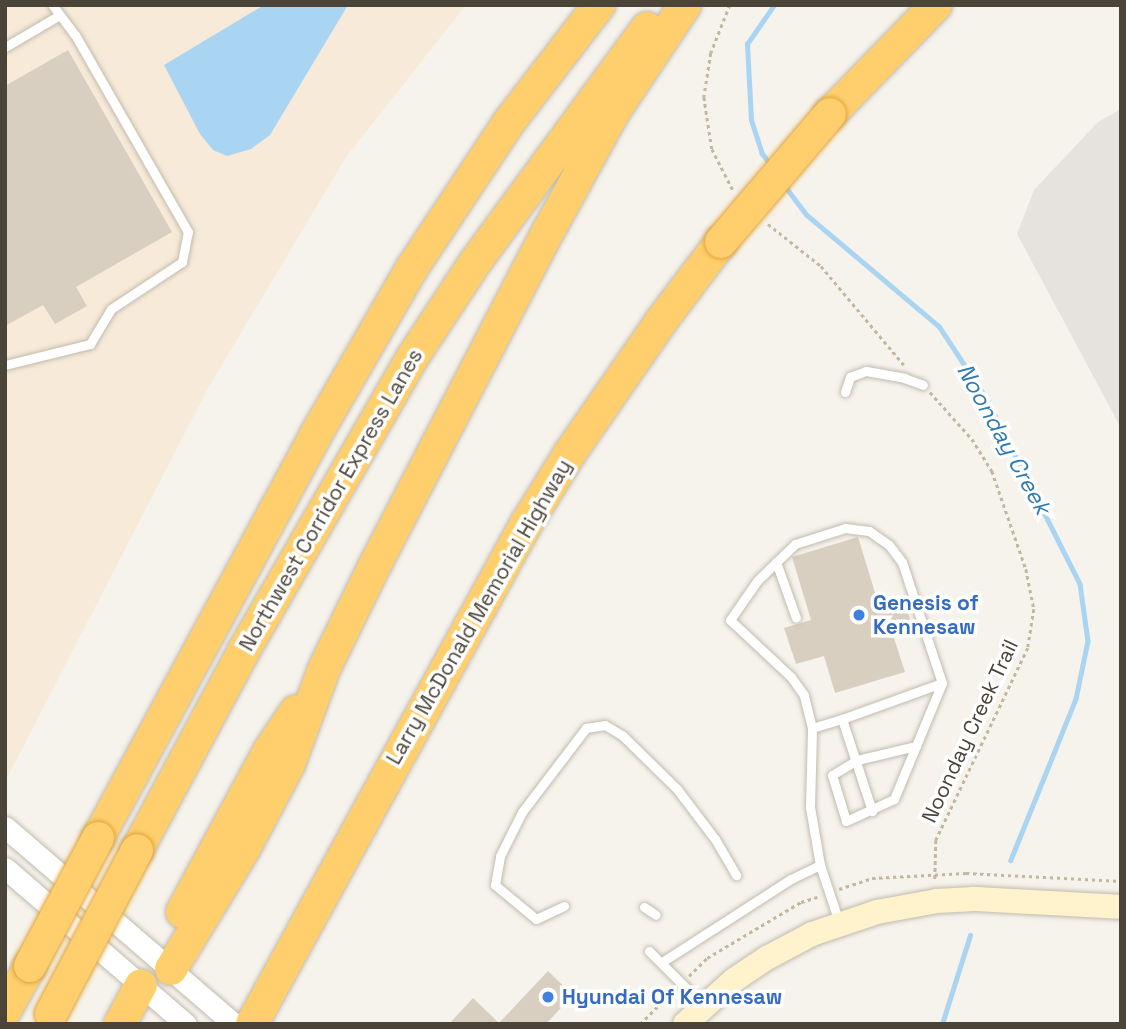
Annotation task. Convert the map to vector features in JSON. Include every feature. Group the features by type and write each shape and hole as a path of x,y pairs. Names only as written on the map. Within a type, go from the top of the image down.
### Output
{"highway":[{"path":"5,1011 315,436 393,300 509,122 598,5"},
{"name":"Northwest Corridor Express Lanes","path":"48,1019 262,618 412,358 476,261 664,5"},
{"path":"164,963 268,751 324,669 374,565 607,124 685,5"},
{"name":"Larry McDonald Memorial Highway","path":"253,1024 526,524 570,453 654,331 721,242 830,114 936,5"},
{"path":"120,1024 146,1002"}],"main road":[{"path":"685,1024 704,1006 767,958 839,924 877,912 937,901 1001,900 1121,907"}],"street":[{"path":"5,827 234,1024"},
{"path":"5,868 146,1002 186,1024"},
{"path":"146,1002 164,963"}],"lane":[{"path":"5,365 90,344 111,309 181,262 188,232 75,35 52,5"},
{"path":"5,47 58,16"},
{"path":"845,392 850,377 866,371 923,385"},
{"path":"839,924 820,865 810,807 812,728 804,695 791,677 730,620 757,580 795,544 845,528 869,531 902,562 942,683 916,746 894,799 846,821 832,775 857,761 916,746"},
{"path":"776,562 796,618"},
{"path":"812,728 942,683"},
{"path":"842,719 872,811"},
{"path":"564,906 537,919 495,886 500,856 522,813 586,728 606,725 623,736 677,789 715,839 736,875"},
{"path":"662,962 791,879 820,865"},
{"path":"644,907 656,915"},
{"path":"649,951 704,1006"}],"path":[{"path":"730,5 711,53 704,97 712,149 734,191"},
{"name":"Noonday Creek Trail","path":"766,222 821,266 972,439 992,471 1026,569 1034,609 1028,648 936,840 934,876 937,901"},
{"path":"934,876 1000,873 1121,881"}],"shaded area":[{"path":"5,5 466,5 346,157 207,390 5,782"},
{"path":"1121,109 1121,428 1017,234 1034,190 1098,122"}],"water":[{"path":"264,5 348,5 270,135 251,149 227,156 213,150 200,134 164,65"}],"building":[{"path":"68,50 172,232 76,287 87,306 55,324 43,305 5,326 5,86"},
{"name":"Genesis of Kennesaw","path":"858,537 880,609 905,602 912,626 892,632 905,672 835,693 824,656 796,664 784,628 811,620 792,557"},
{"name":"Hyundai Of Kennesaw","path":"548,971 573,995 546,1024 449,1024 473,998 499,1023"}],"waterway":[{"name":"Noonday Creek","path":"770,164 762,154 751,120 747,44 774,5"},
{"name":"Noonday Creek","path":"785,186 807,215 939,326 987,399 1080,584 1088,641 1076,699 1011,860"},
{"name":"Noonday Creek","path":"942,1024 970,935"}],"place":[{"name":"Genesis of Kennesaw","path":"859,615"},
{"name":"Hyundai Of Kennesaw","path":"548,997"}]}
